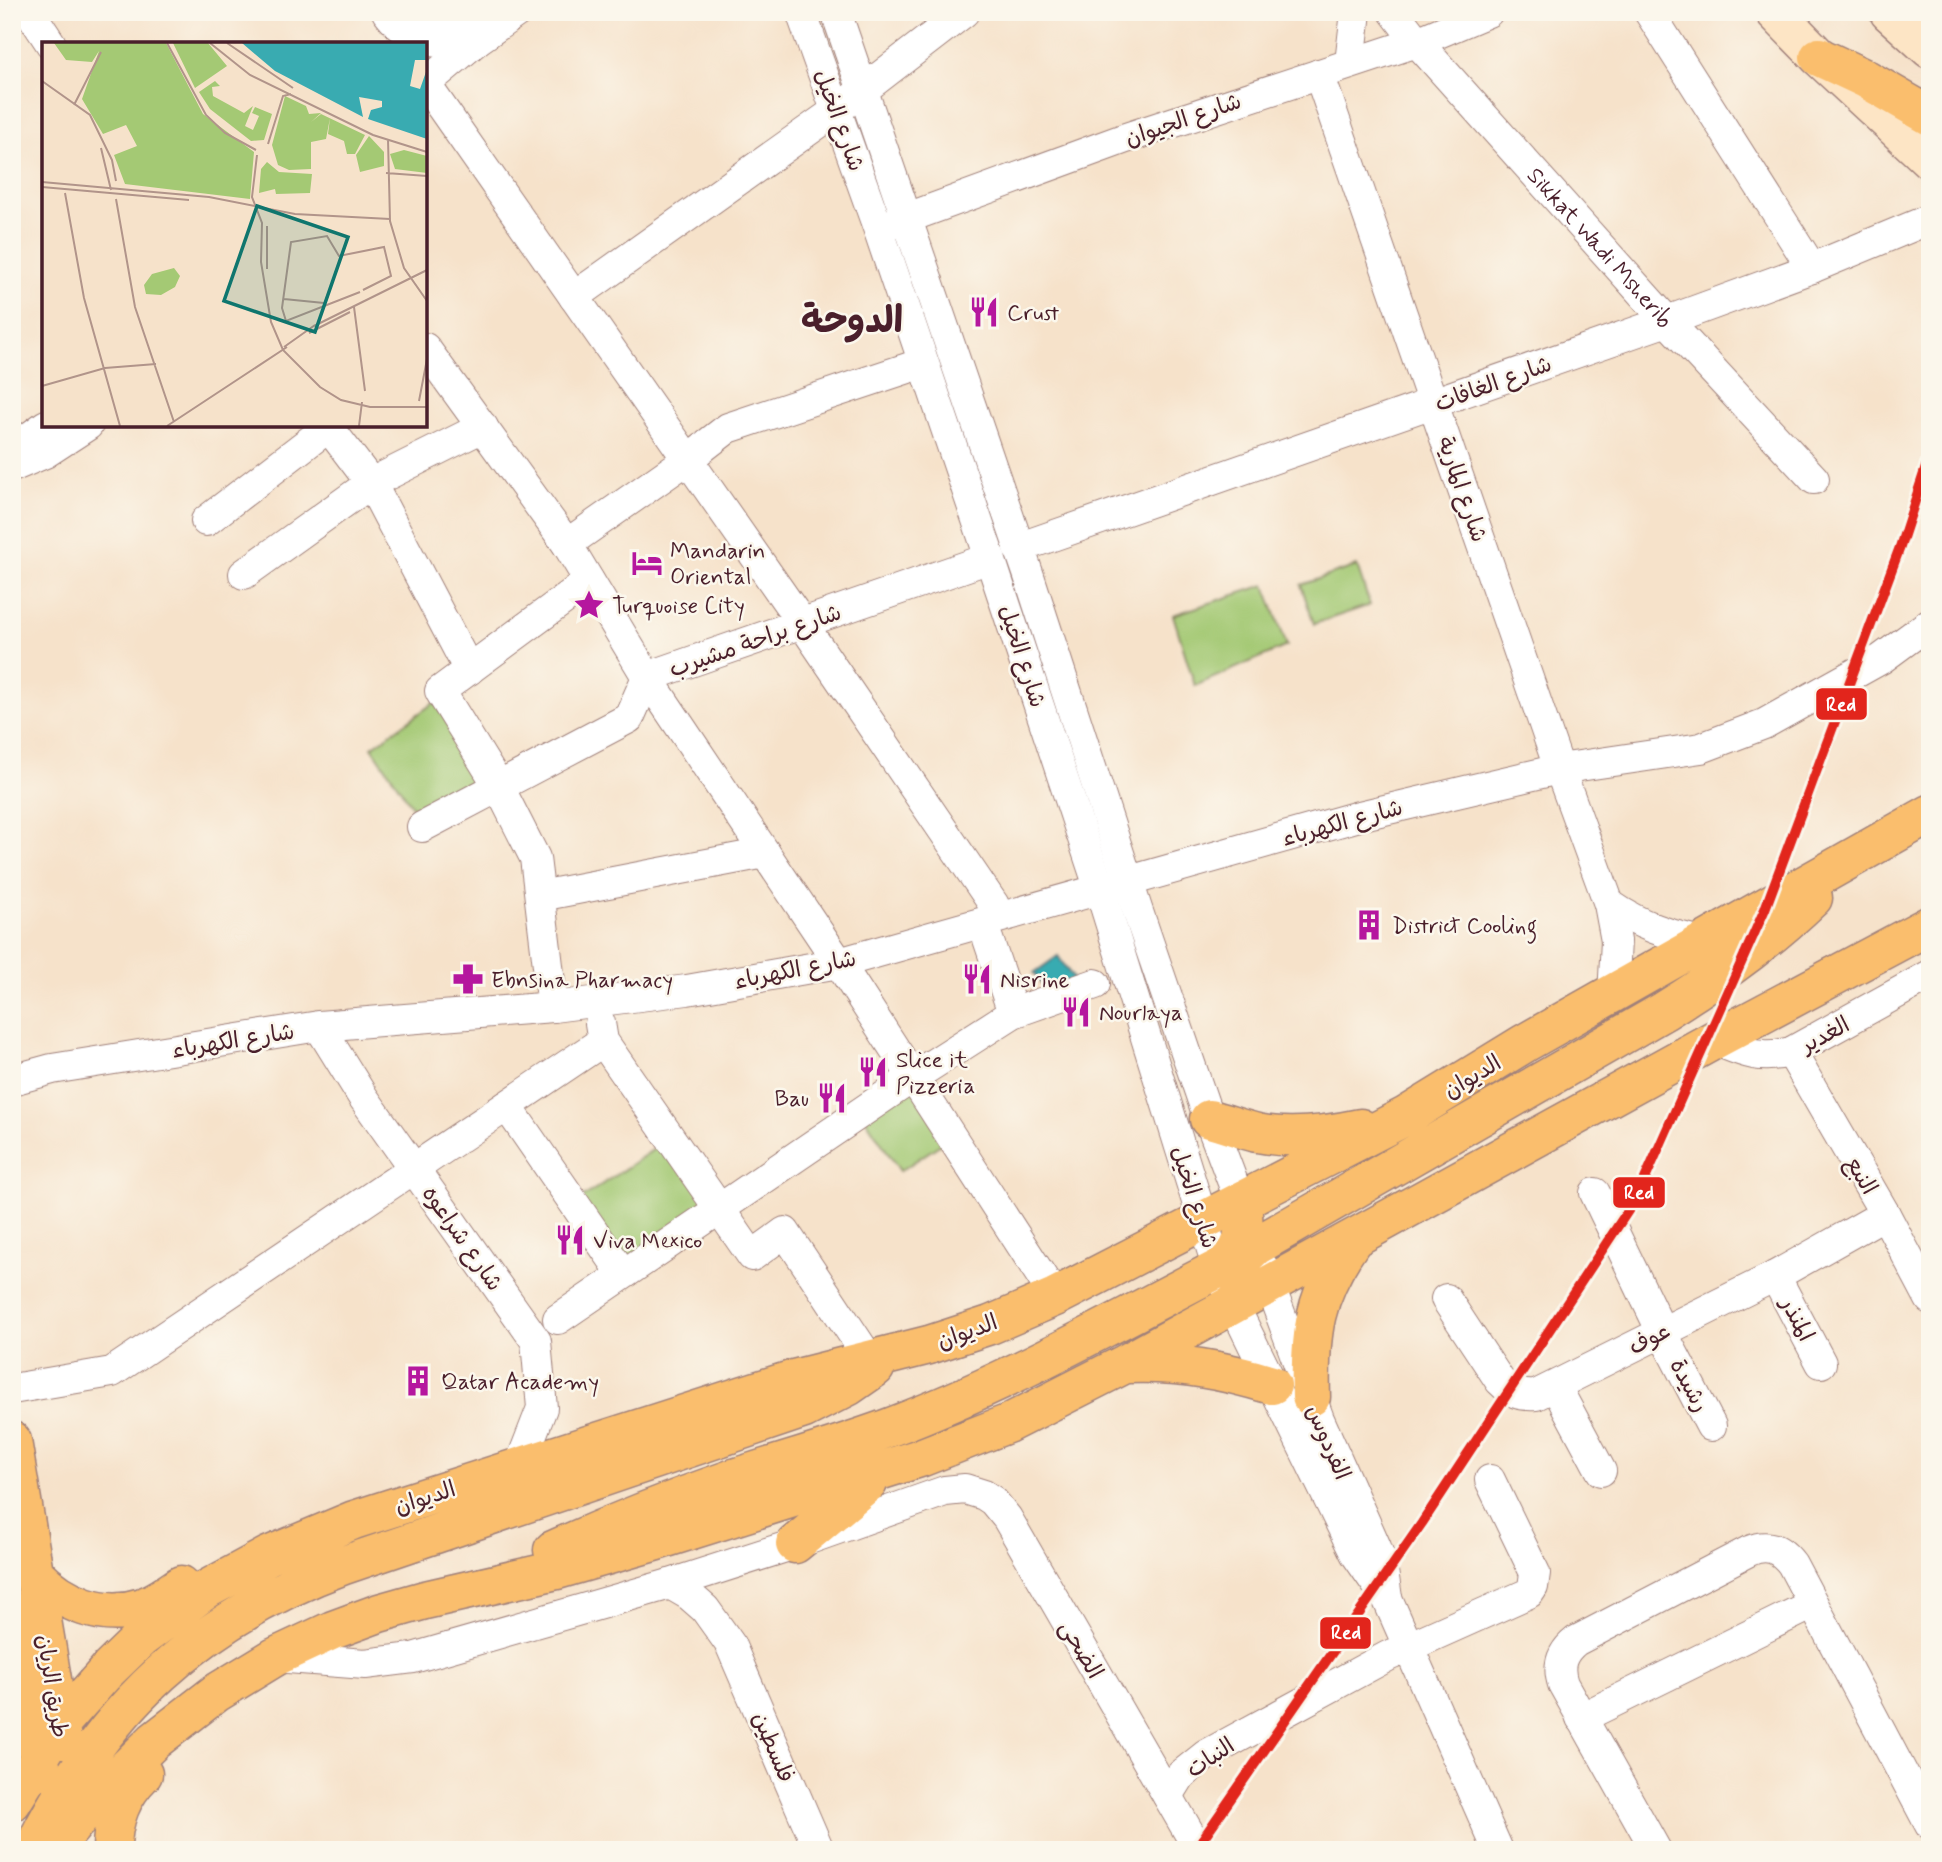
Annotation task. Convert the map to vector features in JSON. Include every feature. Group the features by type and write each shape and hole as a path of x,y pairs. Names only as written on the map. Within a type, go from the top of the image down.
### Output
{"main road":[{"path":"1819,57 1866,79 1930,116"},
{"name":"الديوان","path":"61,1723 107,1671 164,1620 207,1589 268,1556 354,1520 784,1382 969,1332 1055,1297 1406,1116 1525,1044 1930,814"},
{"path":"1233,1304 1232,1282 1236,1267 1244,1255 1255,1246 1709,983 1756,950 1861,853"},
{"path":"44,1805 123,1770 174,1725 216,1693 275,1657 333,1630 379,1613 557,1570 645,1545 882,1471 1007,1424 1125,1364 1714,1040 1930,925"},
{"path":"1209,1119 1256,1133 1299,1136 1348,1131 1406,1116"},
{"path":"472,1589 611,1525 729,1480 887,1428 982,1389 1055,1354 1218,1269 1234,1258 1241,1246 1244,1230 1242,1202"},
{"path":"1311,1397 1312,1335 1318,1303 1329,1275 1354,1238"},
{"path":"44,1805 154,1678 214,1629 278,1591 344,1565 804,1409 849,1386 880,1358"},
{"path":"1125,1364 1195,1366 1272,1385"},
{"name":"طريق الريان","path":"12,1441 24,1584 61,1723 44,1805 14,1850"},
{"path":"795,1544 882,1471"},
{"path":"32,1850 44,1805 24,1584 56,1593 83,1606 113,1612 127,1611 154,1603 218,1560 243,1554 268,1556"},
{"path":"112,1850 114,1821 124,1796 141,1775 197,1727 216,1693"}],"street":[{"path":"30,12 50,42"},
{"path":"387,12 408,34 428,33 457,44 477,27 517,12"},
{"name":"شارع الخيل","path":"801,12 878,228 990,558 1099,889 1202,1222 1233,1304"},
{"name":"شارع الخيل","path":"836,12 1029,576 1128,881 1209,1119 1242,1202 1269,1286"},
{"path":"575,297 837,110 964,12"},
{"path":"1350,64 1356,12"},
{"name":"Sikkat Wadi Msherib","path":"1394,12 1417,42 1667,321 1814,479"},
{"name":"شارع الجيوان","path":"878,228 1126,138 1417,42 1488,12"},
{"path":"1649,12 1812,268"},
{"path":"1775,12 1819,57 1930,160"},
{"path":"1889,12 1930,49"},
{"path":"428,83 477,27"},
{"path":"428,33 432,59 428,83 994,905"},
{"name":"شارع المارية","path":"1319,74 1559,769 1609,904 1616,942 1613,995"},
{"name":"شارع الغافات","path":"1018,548 1667,321 1812,268 1930,219"},
{"path":"422,827 629,718 647,677 568,544 427,351"},
{"path":"568,544 728,428 923,363"},
{"path":"12,450 43,427"},
{"path":"12,467 45,453 85,427"},
{"path":"206,521 328,427"},
{"path":"330,427 371,482 469,670"},
{"path":"244,574 371,482 483,428"},
{"path":"1029,576 1052,536"},
{"name":"شارع براحة مشيرب","path":"990,558 647,677 839,963 1055,1297"},
{"path":"553,1007 535,858 498,785 440,691 589,581"},
{"name":"شارع الكهرباء","path":"12,1080 52,1069 319,1026 553,1007 687,990 839,963 1359,816 1559,769 1701,748 1764,724 1881,659 1930,623"},
{"path":"540,896 765,853"},
{"path":"1609,904 1663,933 1706,942"},
{"path":"988,939 1013,1013"},
{"name":"الغدير","path":"1714,1040 1755,1055 1770,1057 1791,1052 1930,975"},
{"path":"558,1320 718,1208 1013,1013 1095,984"},
{"name":"شارع شراعوه","path":"319,1026 363,1097 536,1342 542,1408 519,1467"},
{"path":"12,1389 112,1372 507,1106 601,1032 752,1256 785,1232 880,1358"},
{"name":"النبع","path":"1791,1052 1885,1214 1930,1299"},
{"path":"507,1106 623,1274"},
{"name":"رشيدة","path":"1595,1193 1711,1426"},
{"name":"عوف","path":"1446,1298 1500,1381 1511,1392 1522,1396 1536,1395 1775,1276 1885,1214"},
{"name":"المنذر","path":"1775,1276 1821,1363"},
{"name":"الفردوس","path":"1269,1286 1311,1397 1376,1547 1382,1563 1387,1598 1498,1850"},
{"name":"الفردوس","path":"1233,1304 1355,1553 1387,1598"},
{"path":"1556,1387 1601,1471"},
{"name":"النبات","path":"1168,1796 1181,1775 1206,1755 1388,1656 1523,1596 1533,1587 1535,1573 1490,1480"},
{"name":"الضحى","path":"795,1544 936,1493 955,1489 974,1491 993,1502 1007,1518 1199,1850"},
{"path":"275,1657 365,1664 400,1661 670,1584 795,1544"},
{"path":"1656,1850 1581,1718 1560,1675 1562,1655 1568,1647 1749,1551 1765,1546 1780,1551 1792,1564 1930,1825"},
{"name":"فلسطين","path":"727,1566 723,1605 724,1625 730,1644 819,1850"},
{"name":"فلسطين","path":"670,1584 705,1609 730,1644"},
{"path":"1581,1718 1813,1604"}],"green space":[{"path":"1357,566 1370,605 1314,624 1301,585"},
{"path":"1265,585 1287,646 1195,686 1173,615"},
{"path":"435,702 486,783 420,818 372,747"},
{"path":"913,1077 953,1136 900,1171 861,1112"},
{"path":"669,1139 718,1208 623,1274 573,1204"}],"water":[{"path":"1058,956 1074,980 1050,996 1034,973"}],"transit line":[{"name":"Red","path":"1195,1850 1422,1523 1637,1197 1765,909 1900,547 1930,455"}],"place":[{"name":"Crust","path":"984,312"},
{"name":"Mandarin Oriental","path":"647,563"},
{"name":"Turquoise City","path":"589,605"},
{"name":"District Cooling","path":"1369,925"},
{"name":"Ebnsina Pharmacy","path":"468,979"},
{"name":"Nisrine","path":"977,979"},
{"name":"Nourlaya","path":"1076,1012"},
{"name":"Slice it Pizzeria","path":"873,1072"},
{"name":"Bau","path":"832,1098"},
{"name":"Viva Mexico","path":"570,1240"},
{"name":"Qatar Academy","path":"418,1381"}],"district":[{"name":"الدوحة","path":"852,319"}]}
